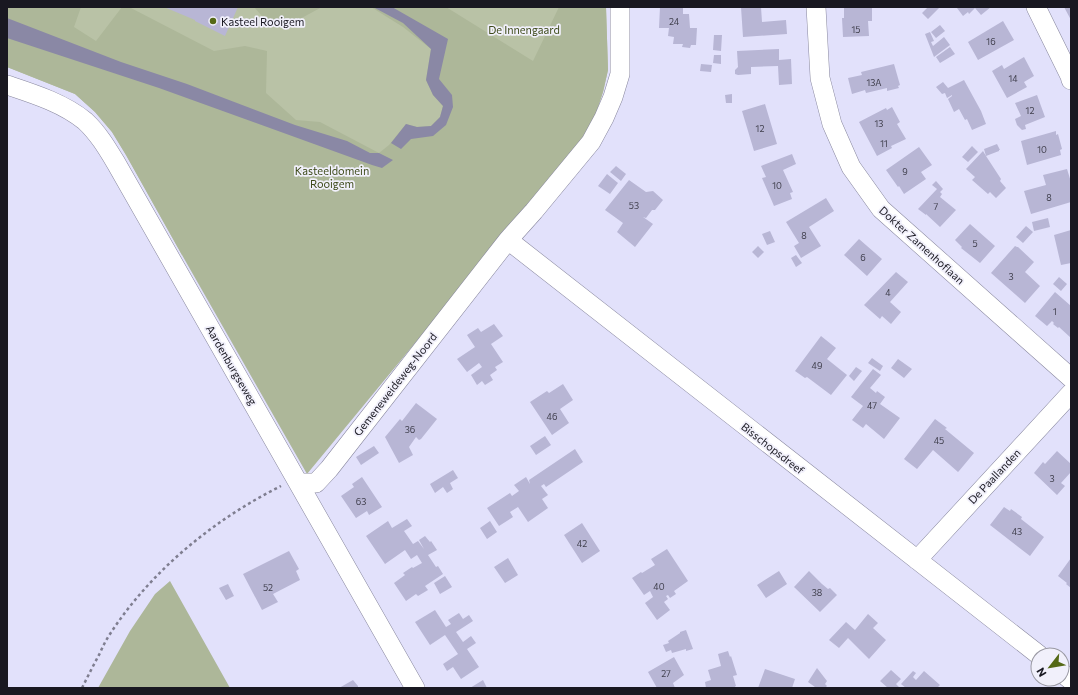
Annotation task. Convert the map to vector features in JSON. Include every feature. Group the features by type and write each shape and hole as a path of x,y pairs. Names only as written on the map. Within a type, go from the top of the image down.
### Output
{"street":[{"name":"Gemeneweideweg-Noord","path":"299,483 316,483 329,469 508,240 591,142 613,97 620,74 620,7"},
{"name":"Dokter Zamenhoflaan","path":"816,7 820,78 832,124 851,167 881,209 1071,378"},
{"path":"1036,7 1071,80"},
{"name":"Aardenburgseweg","path":"7,85 35,94 64,108 85,122 102,140 415,688"},
{"name":"Bisschopsdreef","path":"508,240 1030,648"},
{"name":"De Paallanden","path":"917,560 1071,393"}],"path":[{"path":"82,688 109,635 140,594 160,573 201,536 240,508 286,483 299,483"}],"green space":[{"name":"Kasteeldomein Rooigem","path":"7,7 606,7 608,70 596,113 182,255 126,155 112,132 95,112 75,94 7,67"},
{"name":"Kasteeldomein Rooigem","path":"7,7 81,7 74,27 96,41 122,7 129,7 214,51 245,46 267,51 266,93 296,120 320,122 379,153 389,145 406,124 417,127 431,126 440,117 443,106 433,95 426,80 431,49 403,27 371,7 446,7 533,61 559,7 606,7 608,70 596,113 584,136 571,154 307,474 112,132 95,112 75,94 7,67"},
{"path":"254,7 322,7 285,27 268,23"},
{"path":"170,581 230,688 98,688 130,631 155,594"}],"water":[{"path":"373,7 392,7 448,39 439,79 452,95 453,107 446,125 433,136 411,139 401,149 391,143 406,124 417,127 431,126 440,117 443,106 433,95 426,80 431,49 403,23"},
{"path":"7,18 121,62 187,84 295,125 347,141 370,153 379,153 393,160 382,168 372,165 159,88 7,38"}],"building":[{"name":"Kasteel Rooigem","path":"164,7 238,7 225,36 195,20"},
{"path":"660,7 683,7 683,14 689,14 690,28 697,28 696,45 691,45 690,48 682,47 683,44 673,44 674,37 668,36 669,28 659,28"},
{"path":"741,7 761,7 762,22 786,20 787,34 743,37"},
{"path":"844,7 872,7 872,21 868,21 869,36 843,37 842,18 844,18"},
{"path":"928,7 940,7 928,19 922,13"},
{"path":"991,7 981,15 975,8 969,14 968,12 963,16 957,8"},
{"path":"1064,7 1071,7 1071,20"},
{"path":"1003,21 1014,40 978,60 968,42"},
{"path":"940,25 945,31 936,38 931,32"},
{"path":"930,32 934,41 931,42 933,46 944,37 950,45 934,57 925,34"},
{"path":"714,35 722,35 721,51 713,50"},
{"path":"950,47 955,54 940,63 936,57"},
{"path":"779,49 779,60 791,59 792,84 779,85 778,66 751,67 751,74 735,74 735,70 738,67 737,51"},
{"path":"714,55 721,55 721,64 713,63"},
{"path":"1024,57 1034,76 1024,82 1027,87 1007,98 992,71 1002,65 1004,69"},
{"path":"701,64 712,65 711,72 700,71"},
{"path":"894,64 900,85 898,86 899,88 887,91 887,88 866,93 865,90 852,94 848,78 862,75 861,72"},
{"path":"964,80 981,111 986,124 972,130 967,119 965,120 959,109 954,112 948,99 952,95 947,98 945,93 942,94 936,87 943,82 948,88"},
{"path":"732,94 732,103 726,103 725,95"},
{"path":"1037,95 1045,117 1025,125 1026,129 1022,130 1017,125 1015,119 1021,116 1015,103"},
{"path":"765,104 777,144 754,151 742,111"},
{"path":"892,107 900,122 897,124 906,139 891,146 892,148 877,156 859,122 886,108 887,110"},
{"path":"1056,131 1056,135 1058,134 1062,149 1060,150 1061,155 1027,165 1021,141"},
{"path":"997,144 1000,150 986,156 984,149"},
{"path":"972,146 978,152 968,162 962,157"},
{"path":"919,147 932,165 921,172 926,179 904,194 886,170"},
{"path":"983,151 1001,179 1000,181 1006,188 996,198 990,192 988,194 972,180 975,177 966,169"},
{"path":"792,154 796,164 783,170 793,192 790,193 792,199 774,206 762,178 766,177 761,166"},
{"path":"616,166 626,174 621,181 610,172"},
{"path":"1067,169 1071,182 1071,202 1031,214 1024,191 1046,185 1043,175"},
{"path":"607,174 618,183 610,194 598,186"},
{"path":"629,180 646,192 653,191 663,200 646,218 643,217 653,224 635,247 617,232 623,223 605,210"},
{"path":"936,181 943,189 940,192 942,194 940,197 956,210 940,227 918,209 937,189 932,185"},
{"path":"826,198 834,211 809,227 821,246 801,258 794,246 799,243 786,222"},
{"path":"1048,218 1050,227 1034,231 1032,222"},
{"path":"970,224 995,246 980,263 961,248 962,247 955,240"},
{"path":"1026,226 1033,232 1023,243 1016,237"},
{"path":"1071,230 1071,263 1061,265 1054,235"},
{"path":"770,231 775,242 767,245 762,234"},
{"path":"859,239 882,259 867,276 844,255"},
{"path":"758,246 764,252 758,258 752,252"},
{"path":"1015,246 1034,262 1025,272 1040,286 1025,303 991,273"},
{"path":"796,255 802,263 796,267 791,258"},
{"path":"896,272 908,282 890,302 901,312 891,324 882,316 880,319 864,305"},
{"path":"1059,277 1067,284 1061,291 1053,284"},
{"path":"1055,292 1071,306 1071,338 1059,327 1058,328 1053,324 1054,323 1052,321 1047,326 1035,316"},
{"path":"494,324 503,336 491,344 503,362 495,367 497,370 490,375 493,380 485,385 482,381 477,385 471,375 482,367 479,363 467,372 457,359 475,347 467,335 478,328 481,332"},
{"path":"821,336 836,348 827,359 847,375 831,395 807,377 805,378 795,371"},
{"path":"872,358 883,366 880,371 868,363"},
{"path":"898,359 912,369 904,378 891,368"},
{"path":"856,367 862,371 854,381 849,376"},
{"path":"873,369 881,375 870,388 876,393 877,391 885,397 880,404 900,418 884,439 866,424 863,428 852,420 863,406 851,397"},
{"path":"563,384 573,400 560,409 569,423 552,435 530,402 547,391 549,393"},
{"path":"416,403 437,419 421,439 419,440 416,437 409,447 413,455 399,463 385,437 400,419 402,421"},
{"path":"935,419 974,453 958,472 933,450 917,469 904,459"},
{"path":"545,436 551,445 536,455 530,446"},
{"path":"374,446 379,453 361,465 356,457"},
{"path":"575,449 583,462 546,487 544,484 541,486 548,495 542,499 548,508 528,522 518,507 510,512 513,517 499,526 487,508 510,493 512,496 519,491 514,485 526,477 530,484 529,480"},
{"path":"1057,451 1071,464 1071,472 1061,483 1065,486 1057,495 1034,473 1043,462 1045,464"},
{"path":"453,470 458,478 450,483 453,489 447,493 443,487 435,493 430,484"},
{"path":"362,477 382,507 369,515 367,511 356,518 341,496 354,487 352,484"},
{"path":"1004,507 1010,511 1011,509 1022,517 1021,519 1044,537 1030,556 990,525"},
{"path":"407,519 412,526 404,531 413,544 418,541 424,549 419,540 425,536 430,542 431,541 437,550 428,555 443,574 425,586 428,590 418,596 416,594 406,601 394,583 405,575 403,573 422,563 417,555 411,559 405,550 385,564 366,536 388,521 392,528"},
{"path":"490,521 497,532 487,539 480,528"},
{"path":"582,523 600,551 582,563 564,535"},
{"path":"667,549 688,581 674,591 676,594 670,598 668,595 666,596 668,599 664,602 670,610 657,620 645,603 653,597 650,591 644,595 632,578 655,565 651,559"},
{"path":"289,551 299,569 296,571 300,580 273,594 278,602 262,610 243,574"},
{"path":"508,558 518,575 505,583 494,567"},
{"path":"1071,558 1071,588 1058,576"},
{"path":"779,571 787,584 766,598 757,585"},
{"path":"809,571 822,584 828,589 830,588 837,595 820,612 794,587"},
{"path":"445,576 452,587 440,594 434,583"},
{"path":"228,584 234,596 226,600 219,588"},
{"path":"435,610 446,627 451,624 448,620 459,613 463,619 469,615 473,621 456,632 463,642 471,636 476,643 467,649 479,667 461,679 453,667 447,671 443,664 458,654 445,635 430,645 415,622"},
{"path":"868,614 878,623 873,628 886,640 869,659 848,638 839,648 829,640 846,622 855,630"},
{"path":"686,630 693,649 686,651 686,649 672,653 671,650 666,652 663,645 669,643 668,641 680,632"},
{"path":"728,651 737,675 733,676 736,688 706,688 705,682 711,680 708,670 721,666 718,654"},
{"path":"674,657 684,675 673,683 675,688 657,688 648,672"},
{"path":"817,668 827,681 825,684 827,686 825,688 814,688 815,687 808,682"},
{"path":"765,669 795,679 792,688 758,688"},
{"path":"891,670 901,679 896,684 899,687 897,688 888,688 880,681"},
{"path":"913,671 916,673 913,677 916,680 924,671 940,685 937,688 906,688 901,684"},
{"path":"353,680 358,688 339,688"},
{"path":"483,680 487,688 470,688"}],"place":[{"name":"Kasteel Rooigem","path":"213,21"}],"park label":[{"name":"De Innengaard","path":"524,29"}]}
